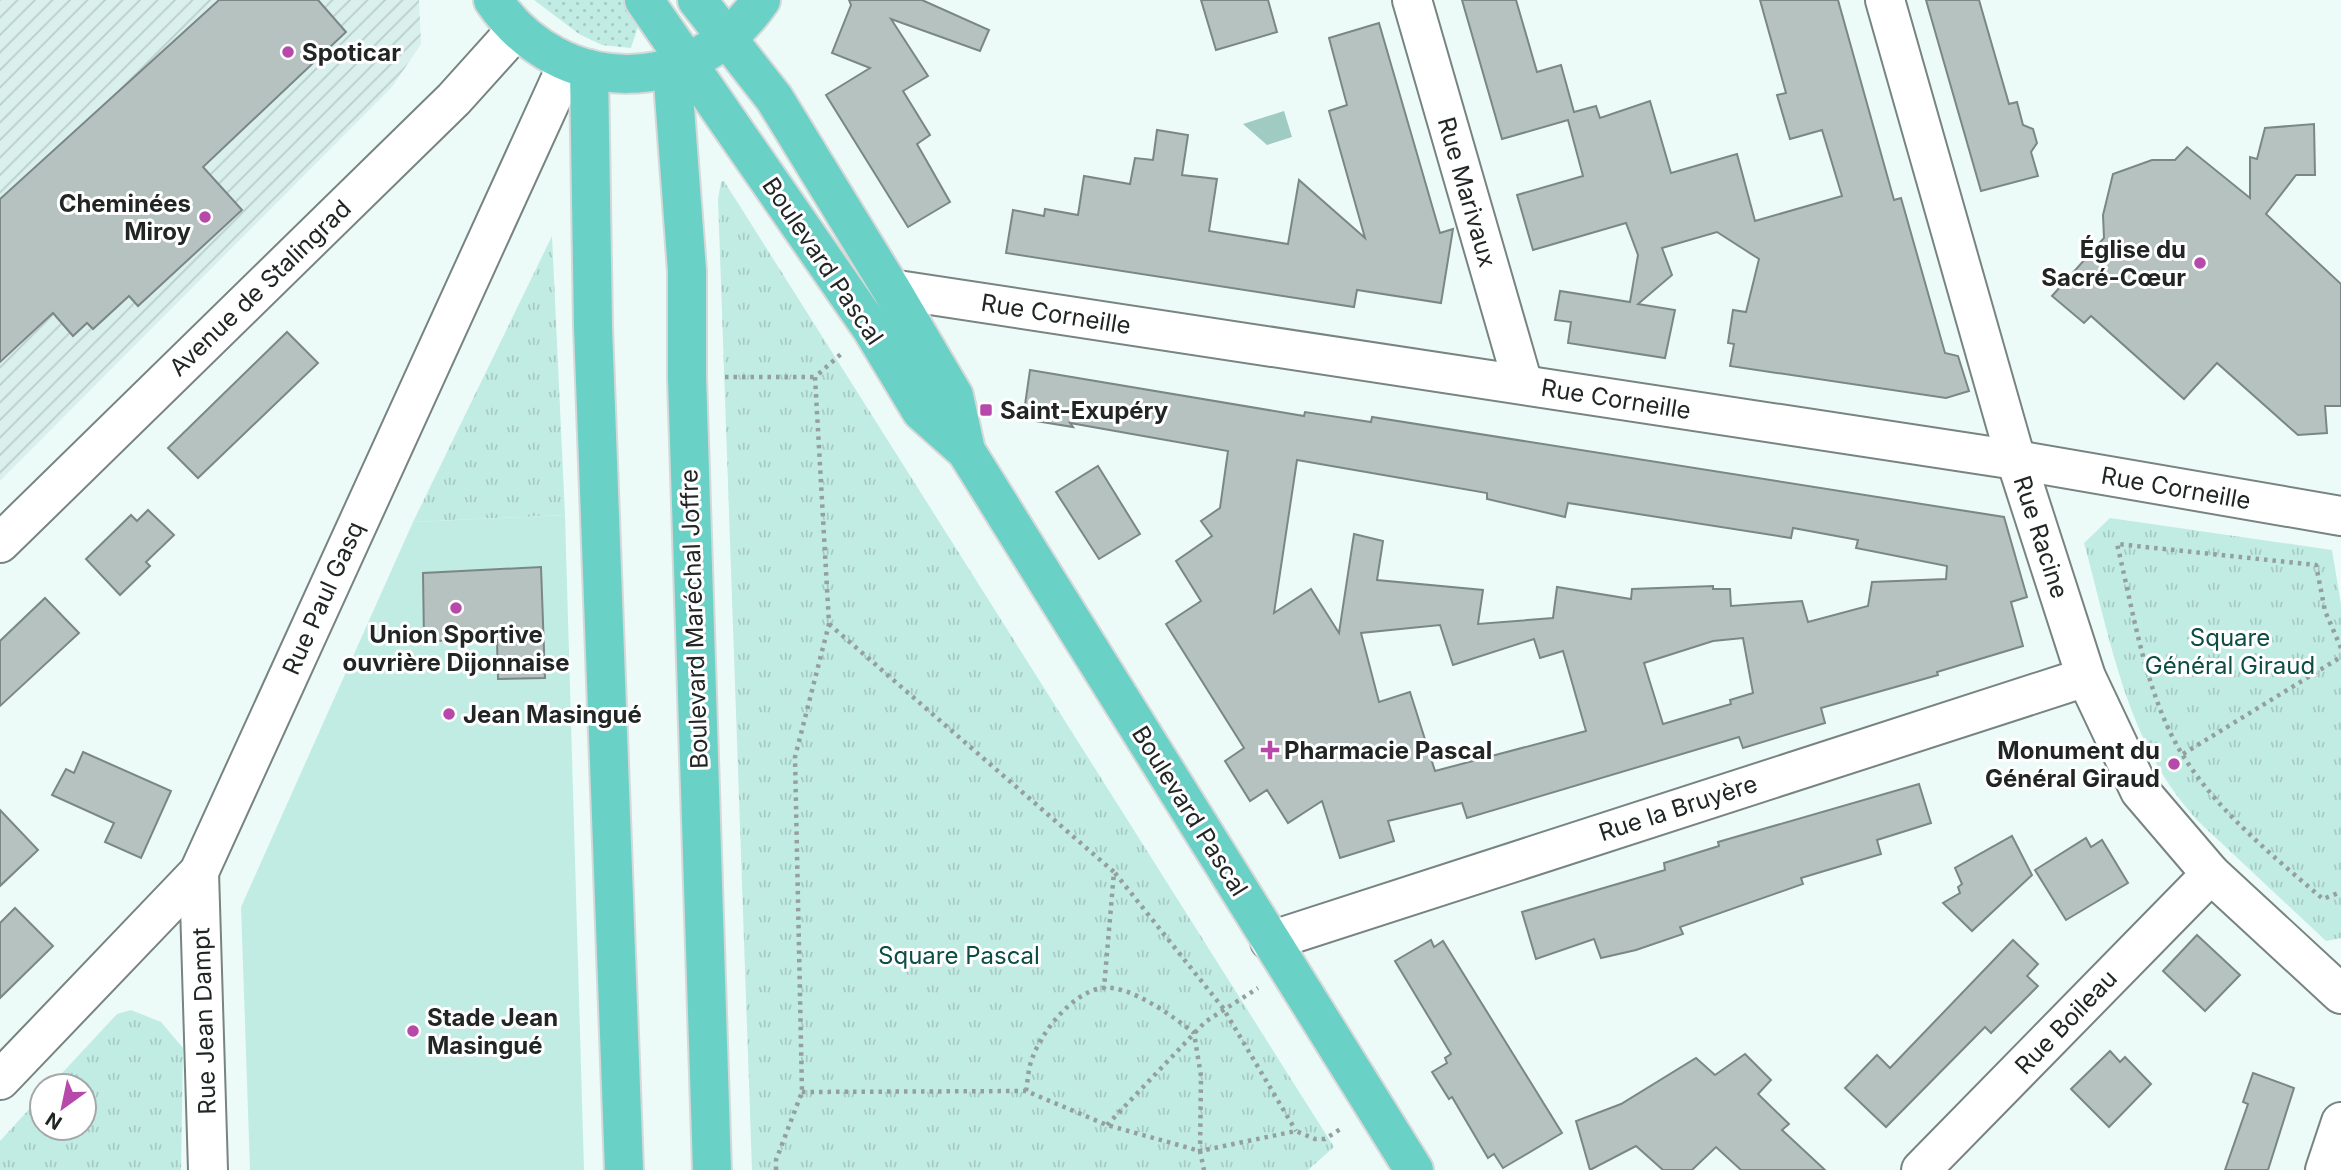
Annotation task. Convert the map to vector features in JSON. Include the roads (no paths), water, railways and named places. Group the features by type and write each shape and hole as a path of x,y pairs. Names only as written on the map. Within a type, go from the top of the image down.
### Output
{"main road":[{"path":"493,0 517,29 542,50 579,66 622,75 680,65 728,38 761,0"},
{"name":"Boulevard Pascal","path":"644,0 680,65 871,328 921,411 967,451 1414,1170"},
{"name":"Boulevard Pascal","path":"697,0 774,98 891,289 954,396 967,451"},
{"name":"Boulevard Maréchal Joffre","path":"680,65 712,1170"},
{"path":"579,66 594,354 624,1170"}],"street":[{"name":"Rue Marivaux","path":"1412,0 1523,384"},
{"name":"Rue Racine","path":"1885,0 2016,460 2086,677 2140,791 2211,874 2341,994"},
{"name":"Avenue de Stalingrad","path":"0,543 454,99 517,29"},
{"name":"Rue Paul Gasq","path":"0,1080 200,872 579,66"},
{"name":"Rue Corneille","path":"891,289 2016,460 2341,516"},
{"name":"Rue la Bruyère","path":"1279,956 2086,677"},
{"name":"Rue Jean Dampt","path":"200,872 208,1170"},
{"name":"Rue Boileau","path":"1921,1170 2211,874"},
{"path":"2325,1170 2341,1122"}],"place":[{"name":"Spoticar","path":"288,52"},
{"name":"Cheminées Miroy","path":"205,217"},
{"name":"Église du Sacré-Cœur","path":"2200,263"},
{"name":"Saint-Exupéry","path":"986,410"},
{"name":"Union Sportive ouvrière Dijonnaise","path":"456,608"},
{"name":"Jean Masingué","path":"449,714"},
{"name":"Pharmacie Pascal","path":"1270,750"},
{"name":"Monument du Général Giraud","path":"2174,764"},
{"name":"Stade Jean Masingué","path":"413,1031"}],"park label":[{"name":"Square Général Giraud","path":"2230,651"},
{"name":"Square Pascal","path":"959,955"}]}
